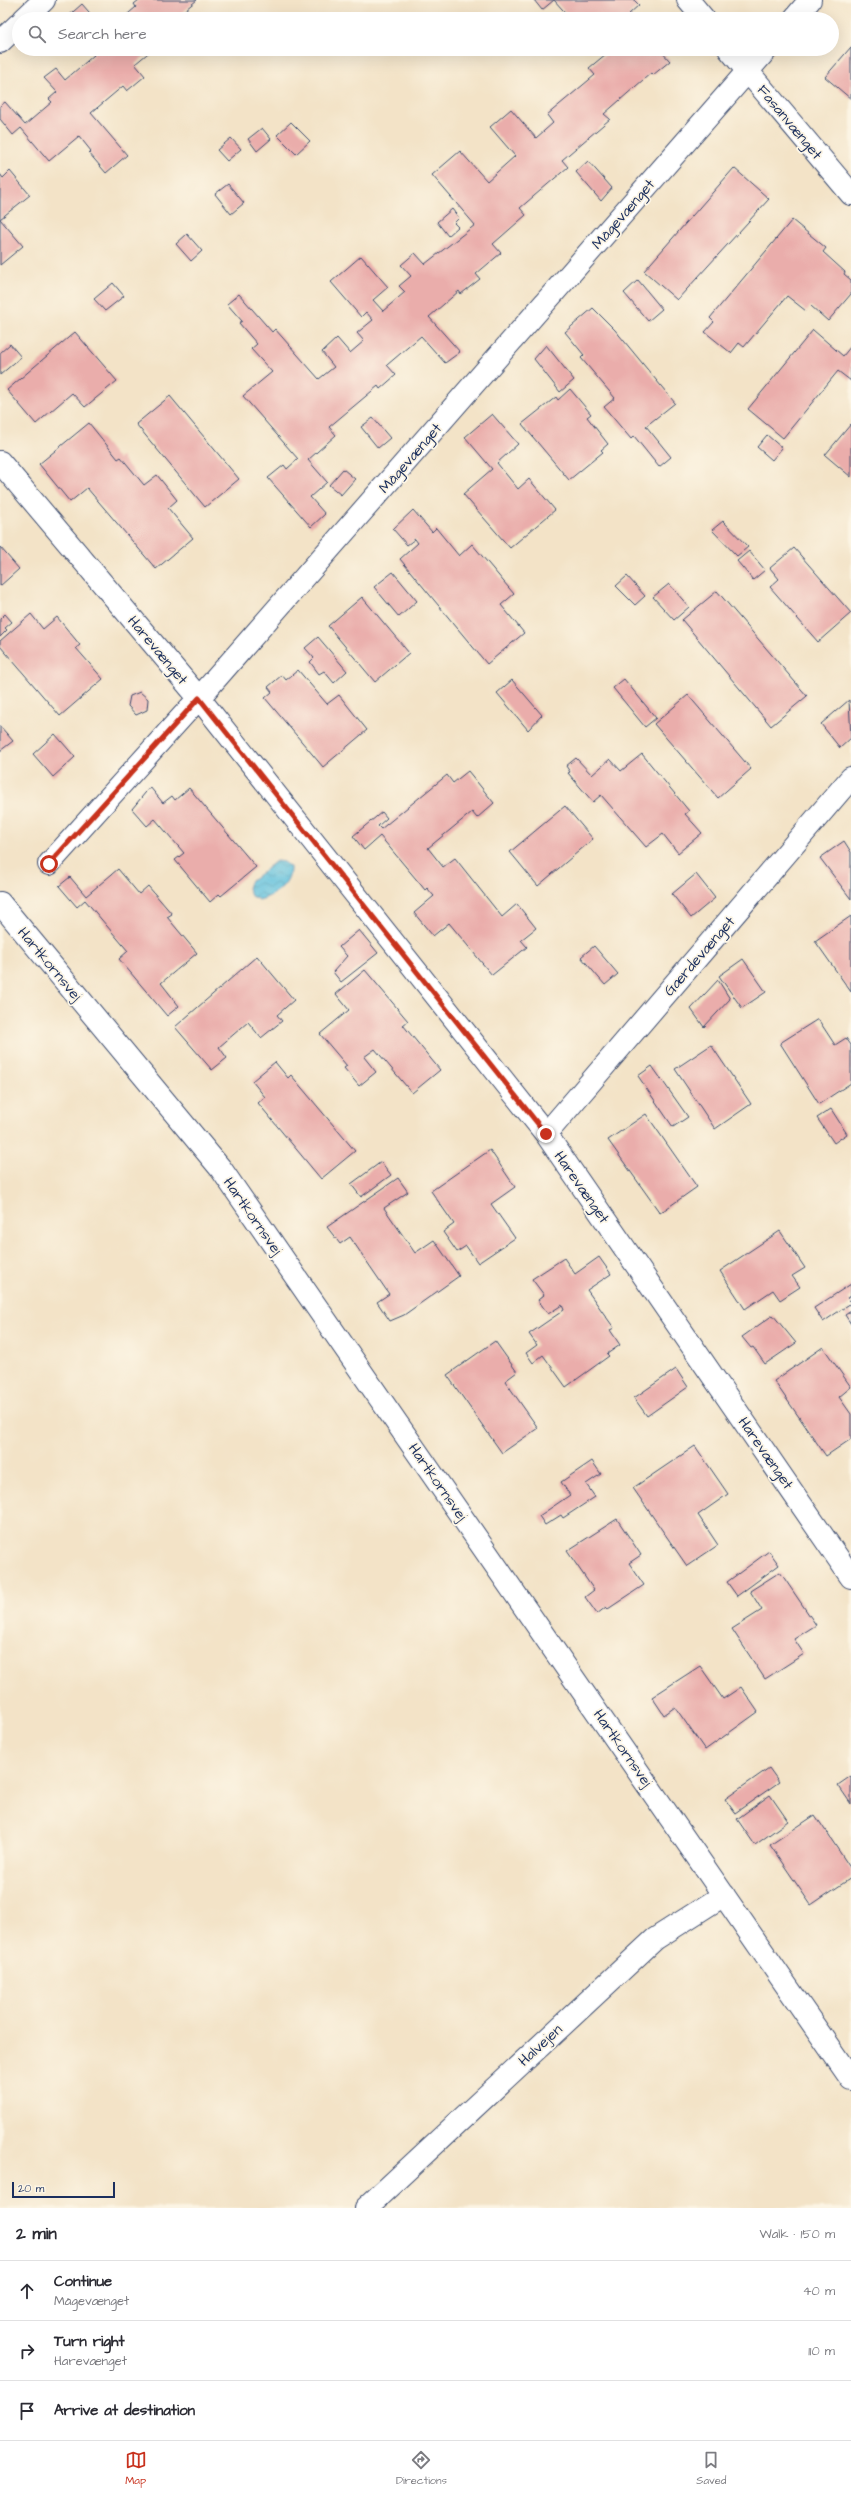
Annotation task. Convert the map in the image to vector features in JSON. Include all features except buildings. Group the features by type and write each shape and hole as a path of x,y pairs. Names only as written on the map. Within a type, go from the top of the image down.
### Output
{"street":[{"path":"31,12 44,0"},
{"path":"688,0 698,12"},
{"path":"800,12 810,0"},
{"path":"0,42 12,31"},
{"name":"Fasanvænget","path":"735,56 851,194"},
{"name":"Mågevænget","path":"49,864 199,698 761,56"},
{"name":"Harevænget","path":"0,462 199,698 546,1134 851,1577"},
{"name":"Gærdevænget","path":"546,1134 851,778"},
{"name":"Hartkornsvej","path":"0,903 221,1169 851,2079"},
{"name":"Halvejen","path":"366,2208 655,1939 724,1894"}],"water":[{"path":"276,861 284,862 290,867 290,873 285,884 276,892 265,898 259,900 251,896 248,888 250,882"}],"route":[{"path":"49,864 199,698 546,1134"}]}
